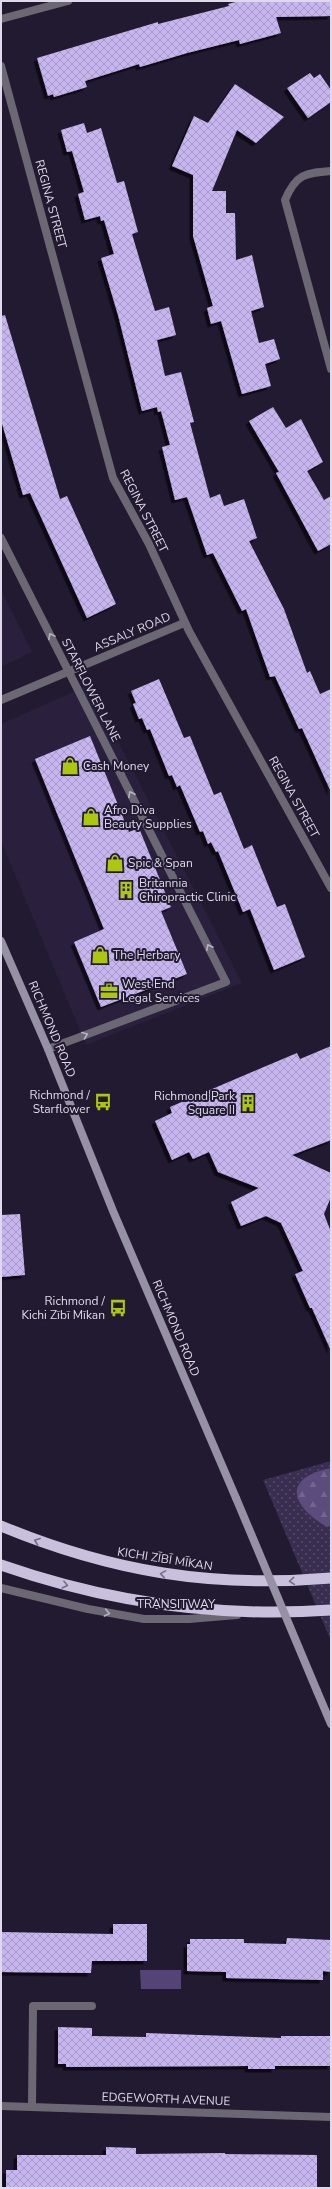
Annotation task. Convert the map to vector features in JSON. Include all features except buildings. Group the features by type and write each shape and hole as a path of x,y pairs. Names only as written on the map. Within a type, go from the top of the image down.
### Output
{"highway":[{"name":"KICHI ZĪBĪ MĪKAN","path":"1,1526 87,1558 150,1572 207,1579 281,1582 331,1578"},
{"path":"1,1565 55,1583 146,1602 203,1609 281,1612 331,1610"}],"main road":[{"name":"RICHMOND ROAD","path":"1,941 48,1049 114,1211 331,1724"}],"street":[{"path":"1,19 68,1"},
{"name":"REGINA STREET","path":"1,66 113,478 149,544 184,623 331,888"},
{"path":"331,171 306,173 290,187 285,200 331,369"},
{"name":"STARFLOWER LANE","path":"1,538 226,982 48,1049"},
{"name":"ASSALY ROAD","path":"1,700 184,623"},
{"name":"TRANSITWAY","path":"1,1588 80,1607 144,1618 189,1619 281,1612"},
{"path":"32,2106 33,2006 92,2006"},
{"name":"EDGEWORTH AVENUE","path":"1,2106 331,2117"}],"shaded area":[{"path":"1,590 32,652 1,667"},
{"path":"89,685 242,983 86,1045 1,841 1,724"},
{"path":"331,1461 331,1641 263,1480"},
{"path":"140,1970 181,1970 181,1989 141,1989"}],"green space":[{"path":"331,1468 331,1526 327,1527 305,1510 299,1502 297,1493 298,1486 304,1478"}],"place":[{"name":"Cash Money","path":"70,766"},
{"name":"Afro Diva Beauty Supplies","path":"91,817"},
{"name":"Spic & Span","path":"115,863"},
{"name":"Britannia Chiropractic Clinic","path":"126,890"},
{"name":"The Herbary","path":"100,955"},
{"name":"West End Legal Services","path":"109,991"},
{"name":"Richmond / Starflower","path":"103,1102"},
{"name":"Richmond Park Square II","path":"248,1103"},
{"name":"Richmond / Kichi Zībī Mīkan","path":"118,1308"}]}
